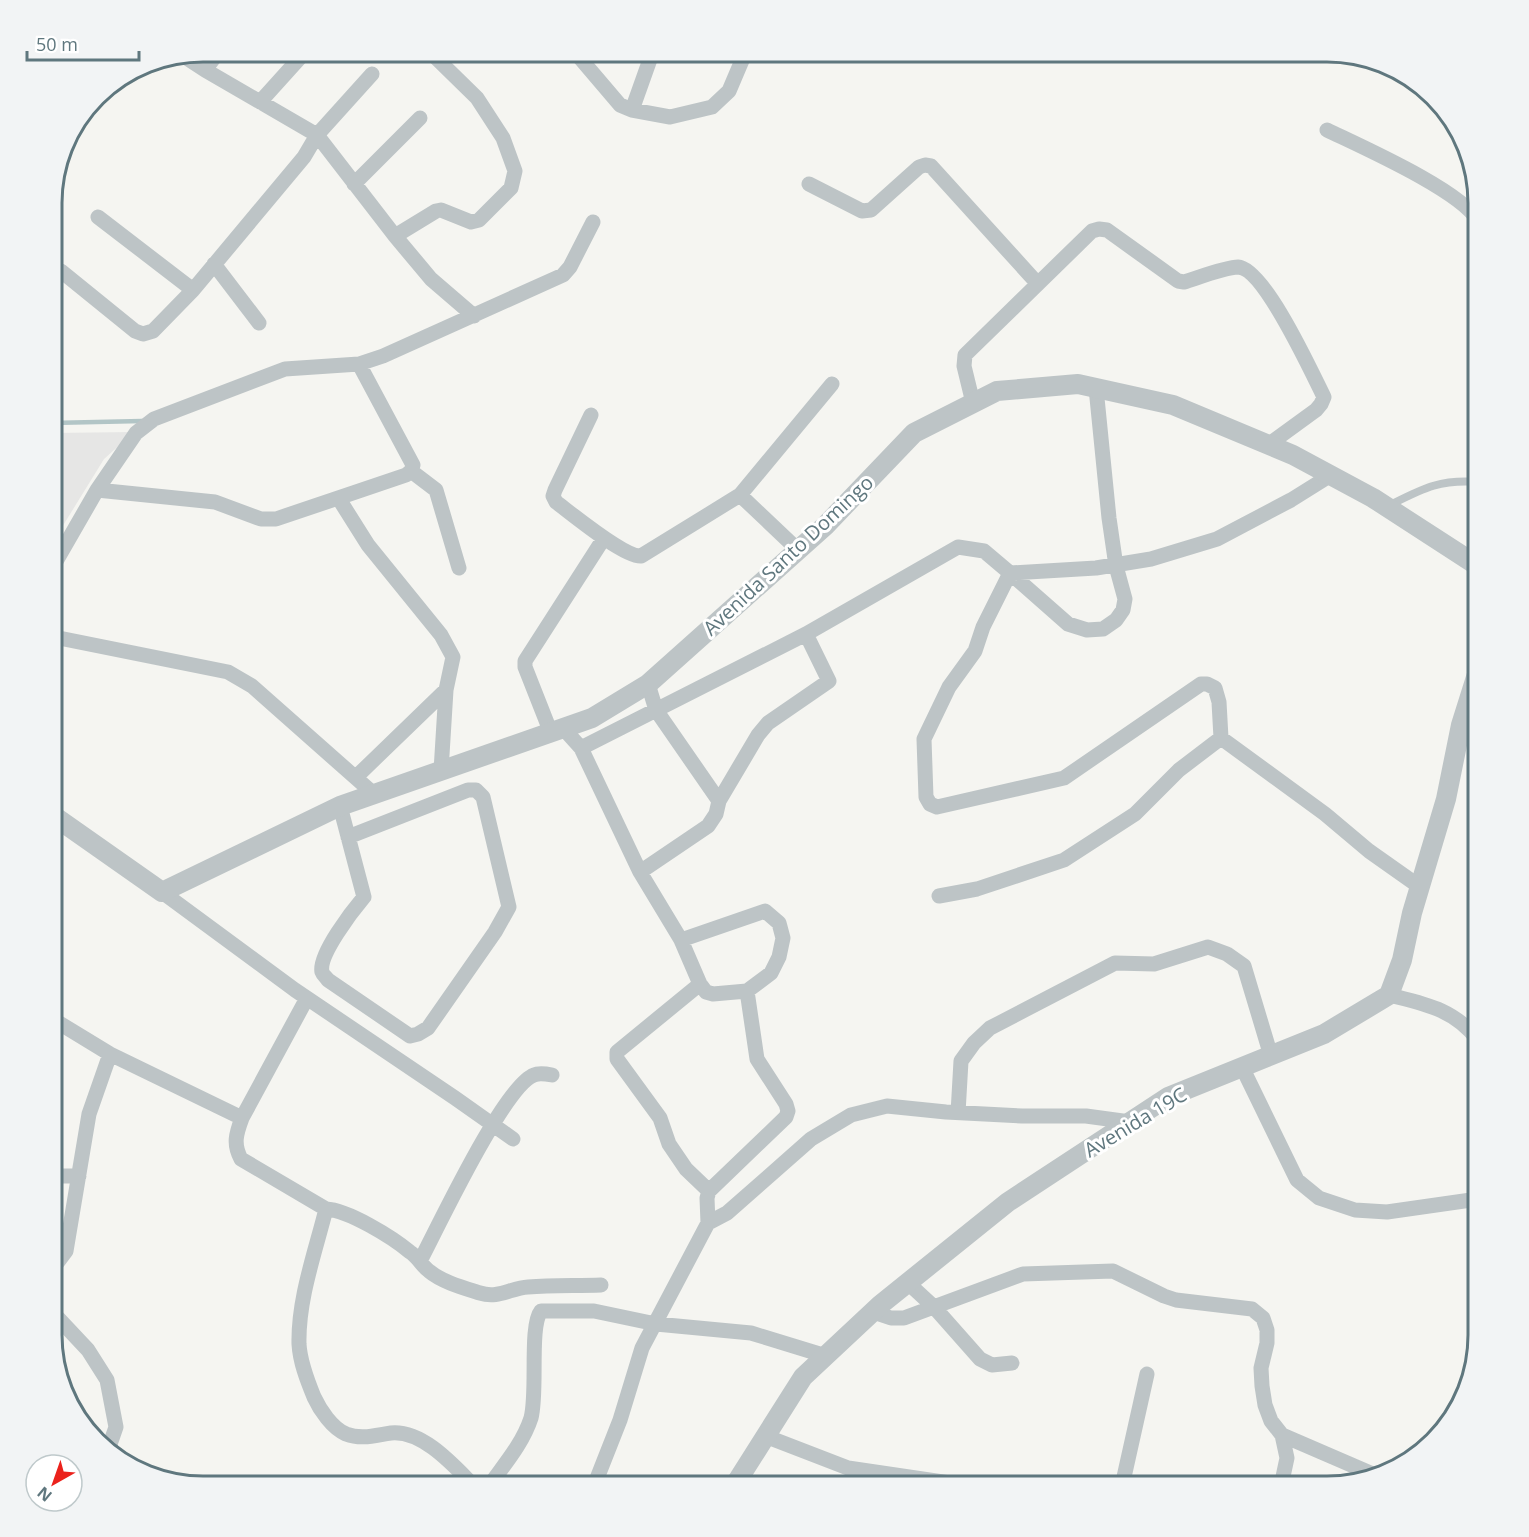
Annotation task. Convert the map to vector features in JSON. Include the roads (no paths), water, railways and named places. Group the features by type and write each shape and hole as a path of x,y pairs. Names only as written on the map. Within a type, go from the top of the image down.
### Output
{"street":[{"path":"193,62 317,135 430,279 474,316"},
{"path":"205,70 211,62"},
{"path":"260,102 296,62"},
{"path":"395,236 441,210 471,222 479,220 511,188 515,171 503,138 477,98 440,62"},
{"path":"583,62 620,105 632,110 670,117 712,107 729,91 741,62"},
{"path":"632,110 649,62"},
{"path":"62,272 135,331 143,333 153,331 193,290 304,157 317,135 372,74"},
{"path":"354,184 420,118"},
{"path":"1327,130 1409,170 1468,207"},
{"path":"809,184 862,211 871,210 919,168 925,165 931,166 1038,284"},
{"path":"98,217 193,290"},
{"path":"62,551 97,490 136,433 154,419 285,369 359,364 383,356 474,316 563,275 570,267 593,222"},
{"path":"973,403 964,366 965,354 1092,231 1099,229 1107,231 1178,281 1184,282 1237,267 1250,272 1278,308 1324,397 1316,410 1268,445"},
{"path":"214,264 259,323"},
{"path":"97,490 215,502 261,519 276,519 406,475 411,471 413,465 359,364"},
{"path":"591,415 553,496 556,502 604,537 629,554 640,556 740,495 832,384"},
{"name":"Avenida Santo Domingo","path":"162,892 340,806 592,718 648,684 825,526 914,433 997,390 1078,384 1173,405 1293,455 1386,507 1468,560"},
{"path":"581,748 806,634 958,547 984,551 1068,624 1087,630 1103,629 1116,620 1123,610 1125,599 1116,566 1096,388"},
{"path":"411,471 436,490 459,568"},
{"path":"1010,573 1116,566 1151,559 1217,539 1291,500 1331,475"},
{"path":"740,495 798,550"},
{"path":"339,499 368,545 441,635 453,657 446,690 441,771"},
{"path":"604,537 525,661 525,667 557,730 581,748 640,872 681,940 700,984 706,992 713,994 747,990 771,972 779,957 783,938 779,924 765,911 681,940"},
{"path":"1010,573 983,627 975,651 949,687 924,738 926,797 930,804 937,807 1064,778 1201,684 1215,688 1219,702 1221,738"},
{"path":"640,872 708,826 716,814 719,801 758,735 768,723 829,681 806,634"},
{"path":"62,639 228,672 252,686 374,794"},
{"path":"648,684 656,710 719,801"},
{"path":"356,777 446,690"},
{"path":"1468,703 1461,725 1446,799 1420,887 1402,960 1389,995 1437,1007 1468,1027"},
{"path":"1221,738 1420,887"},
{"path":"939,896 977,889 1064,861 1135,814 1179,771 1221,738"},
{"path":"340,806 348,837 364,897 342,923 323,962 322,971 328,980 410,1036 418,1034 428,1028 495,932 509,907 483,797 476,790 468,790 348,837"},
{"path":"62,822 307,999 513,1139"},
{"path":"958,1113 961,1061 974,1043 990,1028 1115,963 1154,964 1208,947 1227,954 1244,966 1271,1056"},
{"path":"700,984 617,1052 617,1059 660,1118 669,1144 686,1168 709,1191"},
{"path":"598,1476 620,1420 642,1348 708,1223 709,1191 786,1117 788,1111 786,1104 757,1059 747,990"},
{"name":"Avenida 19C","path":"740,1476 803,1377 873,1312 1008,1202 1168,1097 1324,1034 1389,995"},
{"path":"307,999 242,1118 236,1137 236,1149 241,1159 326,1209 351,1215 410,1251 430,1272 442,1279 490,1296 526,1287 602,1285"},
{"path":"62,1025 110,1054 242,1118"},
{"path":"62,1256 66,1251 89,1114 110,1054"},
{"path":"1242,1067 1297,1180 1319,1198 1355,1209 1387,1212 1468,1200"},
{"path":"420,1261 492,1124 523,1082 534,1074 552,1074"},
{"path":"708,1223 727,1213 811,1139 851,1114 887,1106 958,1113 1086,1116 1130,1122"},
{"path":"62,1176 79,1176"},
{"path":"326,1209 303,1301 299,1345 306,1378 318,1406 332,1423 346,1434 367,1438 394,1433 429,1444 464,1476"},
{"path":"873,1312 891,1318 904,1318 1023,1274 1113,1271 1176,1300 1252,1309 1263,1318 1267,1330 1267,1343 1261,1368 1262,1386 1265,1405 1271,1421 1282,1435 1287,1458 1283,1476"},
{"path":"908,1283 934,1307 980,1359 992,1365 1012,1363"},
{"path":"496,1476 521,1441 531,1416 535,1322 541,1311 594,1311 656,1324 751,1333 826,1356"},
{"path":"62,1322 88,1350 107,1380 116,1427 111,1442"},
{"path":"1124,1476 1148,1374"},
{"path":"1282,1435 1364,1471"},
{"path":"765,1436 848,1468 902,1476"}],"lane":[{"path":"1386,507 1443,482 1468,483"}],"waterway":[{"path":"62,423 142,421"}]}
